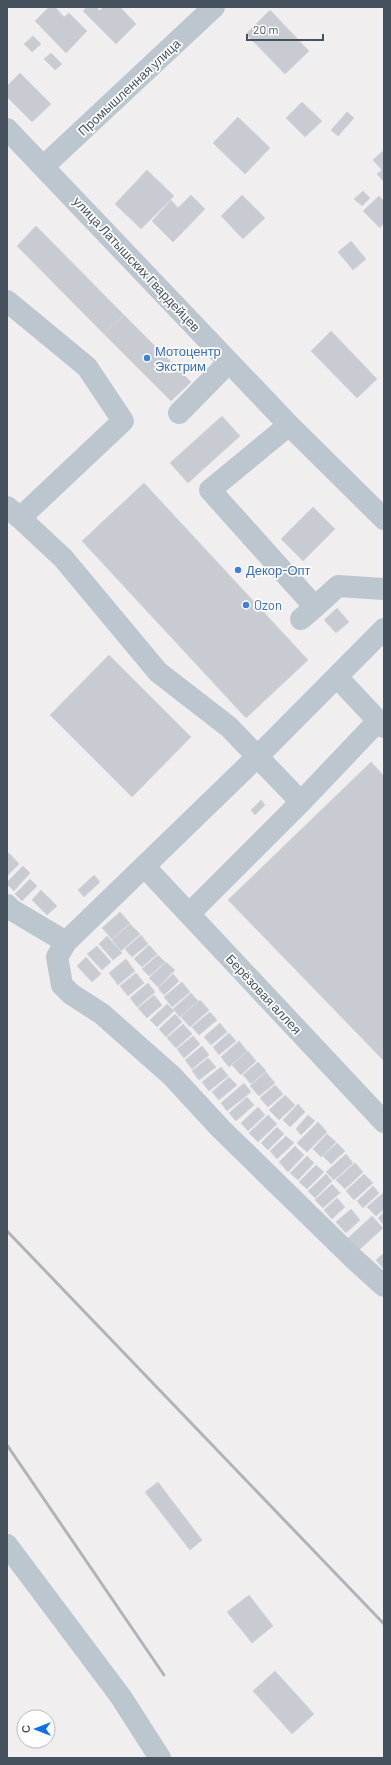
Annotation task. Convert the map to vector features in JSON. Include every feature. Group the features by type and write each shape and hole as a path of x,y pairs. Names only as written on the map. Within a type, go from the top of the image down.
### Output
{"street":[{"name":"Промышленная улица","path":"44,166 214,7"},
{"name":"улица Латышских Гвардейцев","path":"7,129 44,166 289,425 384,519"},
{"path":"7,301 87,366 123,421 14,513 63,558 158,672 230,727 301,802"},
{"path":"179,413 230,362"},
{"path":"289,425 210,490 308,613 338,586 384,589"},
{"path":"384,629 257,756 66,942 57,957 62,985 71,994 102,1014 172,1076 226,1134 348,1254 384,1286"},
{"path":"189,914 381,724 337,677"},
{"name":"Берёзовая аллея","path":"144,866 384,1122"},
{"path":"7,905 12,910 66,942"},
{"path":"7,1546 121,1697 160,1758"}],"building":[{"path":"49,7 55,7 64,17 69,13 87,31 66,53 35,21"},
{"path":"87,7 96,7 100,11 103,7 120,7 136,24 116,44 83,11"},
{"path":"270,10 309,51 285,74 246,34"},
{"path":"33,36 41,44 32,52 24,44"},
{"path":"51,53 62,64 55,70 44,59"},
{"path":"20,73 51,104 32,122 7,97 7,86"},
{"path":"302,102 322,121 305,137 286,118"},
{"path":"347,112 354,118 338,136 331,130"},
{"path":"238,117 270,148 245,174 213,143"},
{"path":"384,150 384,182 377,174 382,170 373,160"},
{"path":"147,170 174,196 141,229 115,204"},
{"path":"363,191 370,198 362,206 354,199"},
{"path":"191,195 205,209 173,242 152,221 171,200 178,208"},
{"path":"242,195 265,218 243,239 221,216"},
{"path":"379,196 384,201 384,223 380,228 363,211"},
{"path":"36,226 124,315 104,334 17,246"},
{"path":"351,241 366,259 353,270 338,252"},
{"name":"Мотоцентр Экстрим","path":"124,315 191,382 171,401 104,334"},
{"path":"331,331 377,379 357,398 311,351"},
{"path":"222,416 240,436 188,483 170,463"},
{"path":"144,483 308,660 246,718 82,541"},
{"path":"313,507 335,529 303,561 281,539"},
{"path":"337,608 349,622 336,633 324,620"},
{"path":"109,655 191,737 132,797 50,715"},
{"path":"371,762 384,776 384,1061 228,900"},
{"path":"261,800 265,805 255,815 251,810"},
{"path":"9,853 19,864 7,876 7,855"},
{"path":"23,866 30,873 14,891 7,884 7,882"},
{"path":"94,875 100,882 84,897 78,890"},
{"path":"30,879 37,886 22,901 15,894"},
{"path":"41,890 57,906 47,915 32,900"},
{"path":"120,912 130,923 112,939 102,928"},
{"path":"130,924 140,934 121,951 112,940"},
{"path":"141,935 148,944 132,957 125,949"},
{"path":"107,936 122,953 113,960 99,944"},
{"path":"149,945 157,954 142,967 134,959"},
{"path":"97,946 111,962 102,970 87,954"},
{"path":"158,955 165,962 149,976 142,969"},
{"path":"86,957 101,974 92,982 77,966"},
{"path":"126,959 135,971 118,985 109,973"},
{"path":"166,962 175,970 158,987 149,978"},
{"path":"136,973 144,983 128,996 120,986"},
{"path":"173,974 179,981 164,995 158,988"},
{"path":"182,982 190,992 172,1007 164,997"},
{"path":"148,983 155,992 137,1007 130,998"},
{"path":"191,993 198,1001 180,1017 173,1009"},
{"path":"154,995 162,1005 147,1018 138,1008"},
{"path":"200,1000 209,1010 190,1027 181,1017"},
{"path":"167,1004 174,1011 157,1027 150,1020"},
{"path":"210,1012 217,1020 199,1035 192,1027"},
{"path":"175,1014 182,1022 166,1037 159,1029"},
{"path":"220,1023 227,1032 211,1045 204,1037"},
{"path":"183,1024 192,1034 176,1048 167,1038"},
{"path":"229,1033 236,1041 219,1055 213,1047"},
{"path":"193,1036 200,1044 184,1058 177,1049"},
{"path":"239,1041 247,1051 229,1067 221,1057"},
{"path":"202,1046 209,1055 192,1069 185,1060"},
{"path":"248,1051 256,1061 241,1075 232,1065"},
{"path":"208,1058 216,1067 199,1080 192,1071"},
{"path":"258,1062 266,1071 251,1084 243,1075"},
{"path":"221,1067 228,1076 209,1091 202,1082"},
{"path":"266,1072 275,1083 259,1096 250,1086"},
{"path":"229,1077 237,1085 219,1100 212,1092"},
{"path":"244,1083 251,1092 227,1111 221,1103"},
{"path":"275,1085 283,1094 268,1107 260,1098"},
{"path":"285,1095 295,1105 279,1120 269,1110"},
{"path":"247,1097 254,1105 236,1121 229,1113"},
{"path":"298,1104 305,1112 290,1127 283,1120"},
{"path":"258,1107 265,1115 248,1131 241,1123"},
{"path":"268,1115 277,1124 258,1142 249,1133"},
{"path":"308,1115 315,1121 301,1135 296,1129"},
{"path":"318,1122 327,1132 307,1152 297,1143"},
{"path":"277,1127 284,1134 268,1150 261,1143"},
{"path":"327,1134 336,1142 321,1157 313,1149"},
{"path":"286,1136 294,1143 277,1159 270,1151"},
{"path":"337,1143 345,1151 331,1164 323,1156"},
{"path":"295,1146 304,1155 288,1172 279,1162"},
{"path":"346,1154 353,1163 334,1180 326,1172"},
{"path":"307,1156 314,1163 298,1180 290,1173"},
{"path":"355,1163 363,1172 345,1189 336,1180"},
{"path":"316,1165 324,1172 307,1189 299,1182"},
{"path":"326,1174 332,1181 315,1198 308,1191"},
{"path":"364,1174 373,1183 354,1200 346,1191"},
{"path":"332,1184 340,1193 323,1208 315,1200"},
{"path":"373,1186 379,1193 363,1208 357,1201"},
{"path":"383,1193 384,1209 376,1216 367,1207"},
{"path":"337,1198 345,1207 332,1219 324,1210"},
{"path":"351,1209 360,1220 346,1233 336,1222"},
{"path":"384,1212 384,1225 378,1218"},
{"path":"372,1216 383,1228 359,1250 348,1238"},
{"path":"384,1253 384,1267 383,1268 376,1260"},
{"path":"158,1482 202,1540 190,1550 145,1492"},
{"path":"249,1595 273,1626 252,1643 227,1612"},
{"path":"275,1671 314,1714 292,1734 253,1691"}],"railway":[{"path":"7,1231 384,1624"},
{"path":"7,1445 164,1675"}],"place":[{"name":"Мотоцентр Экстрим","path":"147,358"},
{"name":"Декор-Опт","path":"238,570"},
{"name":"Ozon","path":"246,605"}]}
